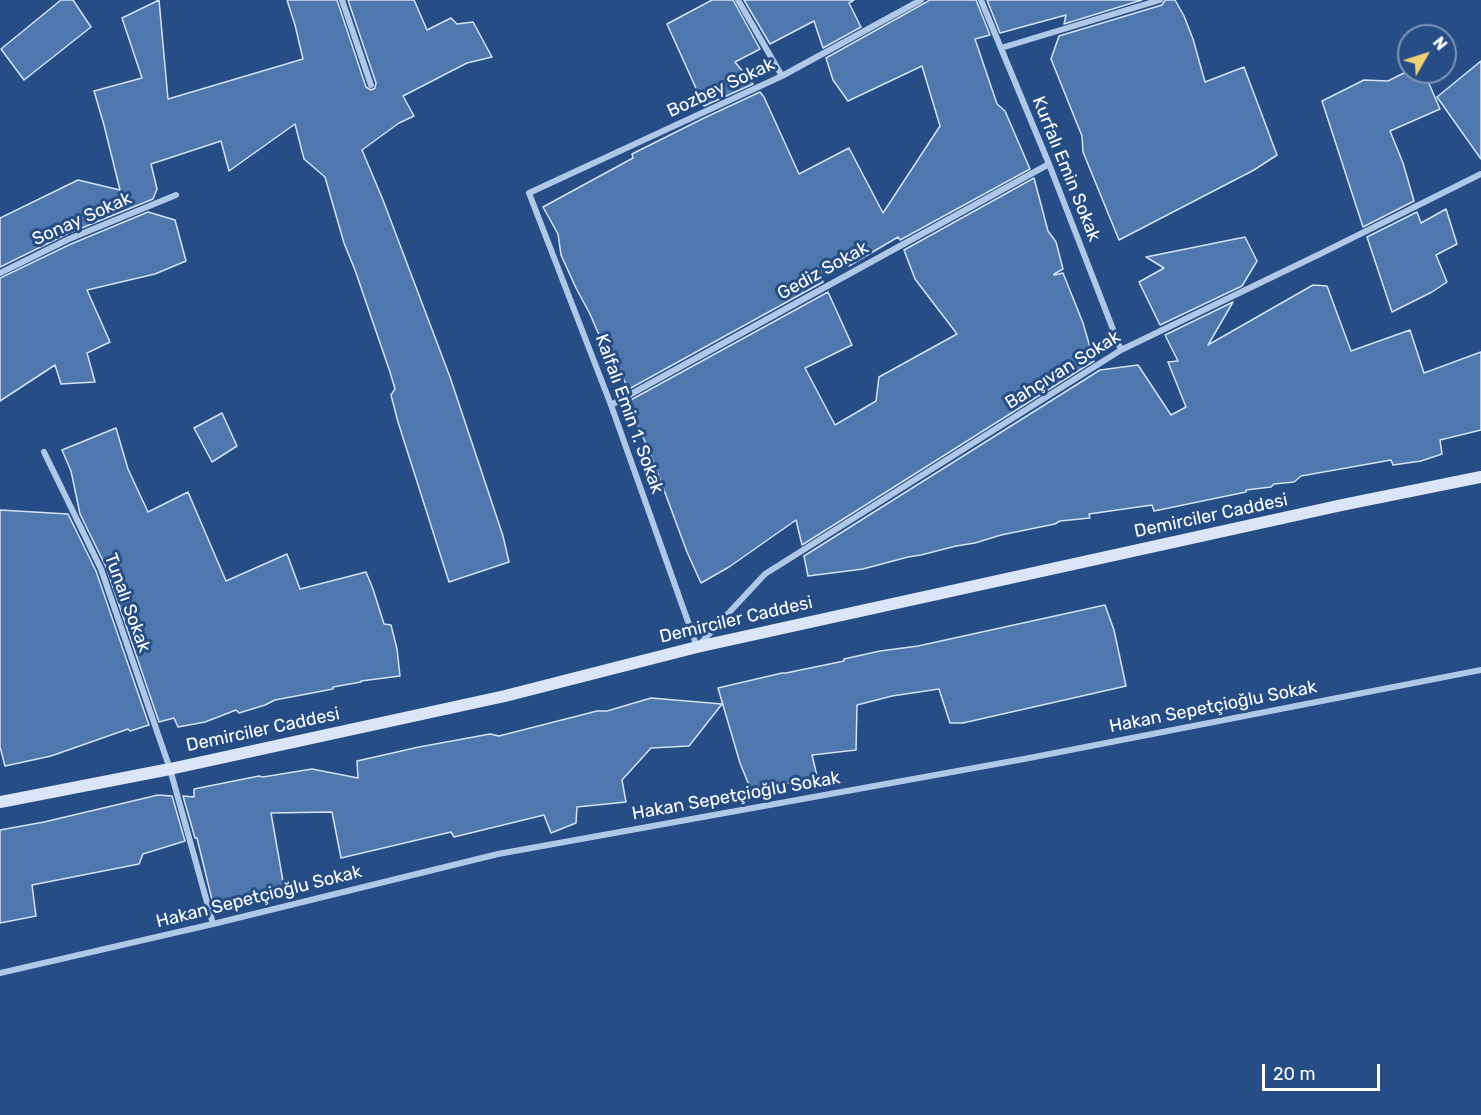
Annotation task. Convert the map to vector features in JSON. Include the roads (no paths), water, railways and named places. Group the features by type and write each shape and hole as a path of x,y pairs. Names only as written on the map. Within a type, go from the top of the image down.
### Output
{"street":[{"path":"342,0 371,85"},
{"path":"738,0 782,76"},
{"name":"Bozbey Sokak","path":"529,193 782,76 921,0"},
{"name":"Kurfalı Emin Sokak","path":"981,0 1049,164 1121,350"},
{"path":"1001,48 1160,0"},
{"name":"Gediz Sokak","path":"611,405 1049,164"},
{"name":"Bahçıvan Sokak","path":"697,646 765,574 1121,350 1481,174"},
{"name":"Kalfalı Emin 1. Sokak","path":"529,193 611,405 697,646"},
{"name":"Sonay Sokak","path":"0,273 69,239 177,195"},
{"name":"Tunalı Sokak","path":"44,452 101,569 170,769 213,924"},
{"name":"Demirciler Caddesi","path":"0,802 170,769 505,696 697,646 1342,505 1481,477"},
{"name":"Hakan Sepetçioğlu Sokak","path":"0,973 213,924 498,854 1024,759 1481,670"}]}
